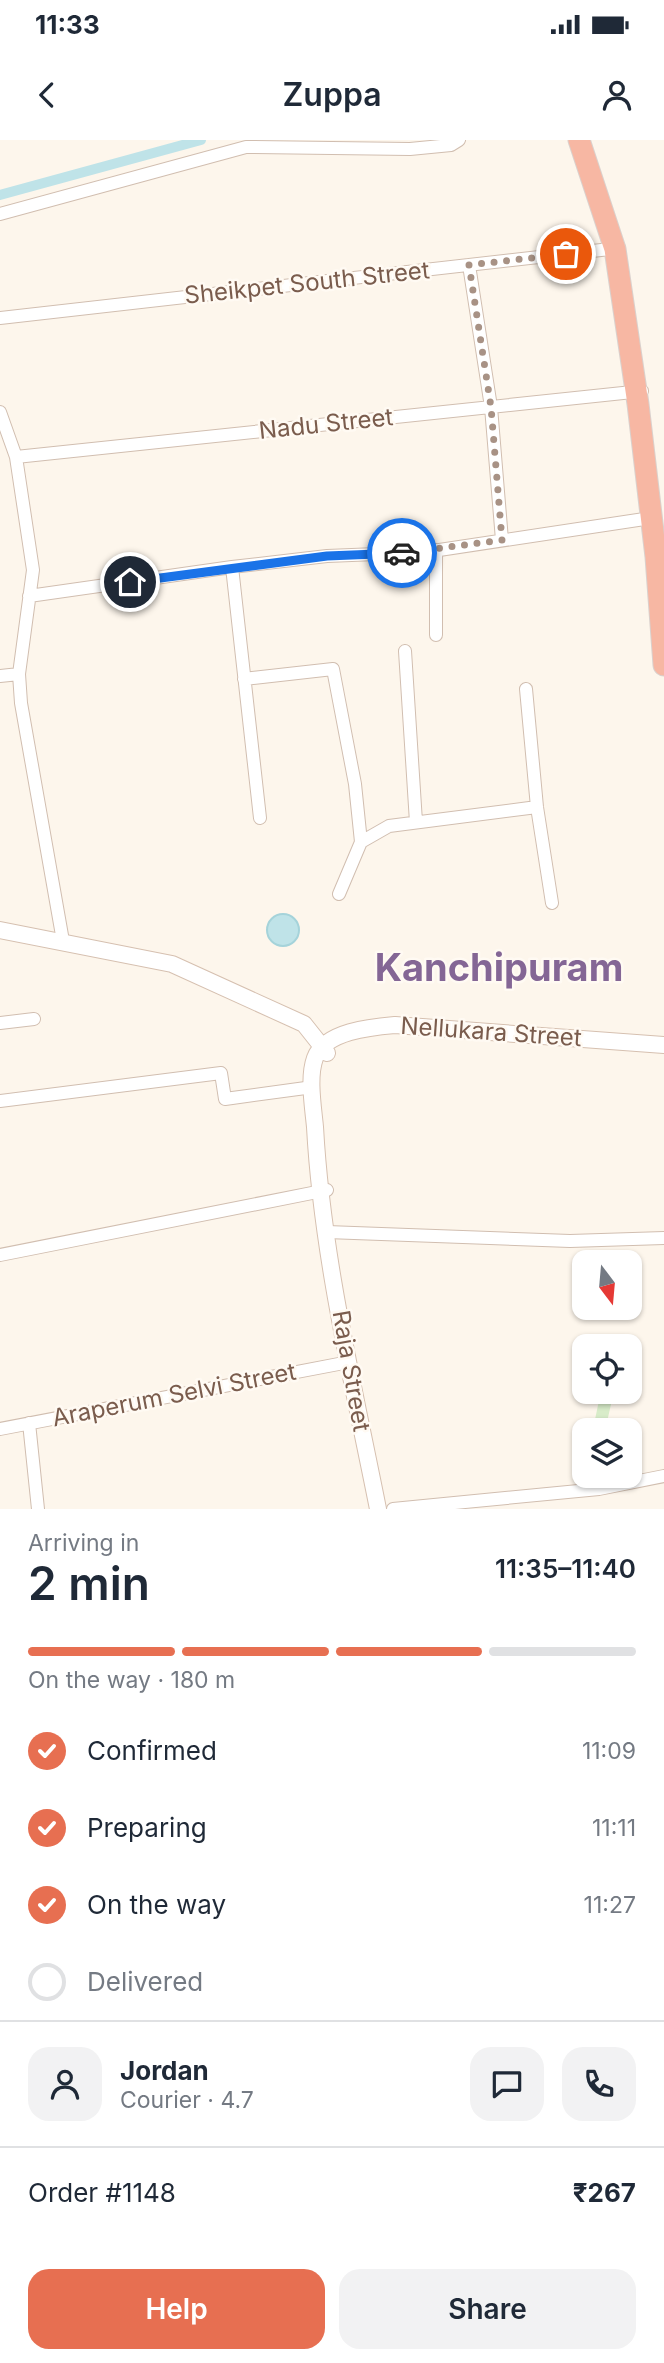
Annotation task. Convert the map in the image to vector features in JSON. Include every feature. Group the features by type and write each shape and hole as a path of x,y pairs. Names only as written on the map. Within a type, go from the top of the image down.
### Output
{"highway":[{"path":"579,140 619,248"},
{"path":"586,140 619,248 641,391 657,526 656,557 664,665"}],"main road":[{"path":"0,930 172,964 304,1024 324,1050"},
{"name":"Nellukara Street","path":"324,1050 354,1031 395,1025 664,1045"},
{"name":"Nellukara Street","path":"324,1050 350,1040 395,1032 664,1054"},
{"name":"Raja Street","path":"324,1050 315,1058 313,1087 327,1232 378,1509"},
{"name":"Raja Street","path":"323,1190 320,1077 324,1050"}],"street":[{"path":"0,214 246,147 410,149 451,145 459,140"},
{"name":"Sheikpet South Street","path":"0,318 619,248"},
{"path":"469,265 491,407 502,540"},
{"name":"Nadu Street","path":"16,457 641,391"},
{"path":"0,412 16,457 33,570 19,674 21,704 63,941"},
{"path":"29,596 327,556 436,551 502,540 657,526"},
{"path":"436,551 436,635"},
{"path":"232,567 260,818"},
{"path":"405,651 416,822"},
{"path":"244,679 333,669 355,784 361,842 340,894"},
{"path":"0,677 19,674"},
{"path":"526,689 537,807 552,903"},
{"path":"361,842 389,826 537,807"},
{"path":"0,1023 33,1019"},
{"path":"0,1101 220,1073 225,1099 313,1087"},
{"path":"0,1255 323,1190"},
{"path":"327,1232 570,1241 664,1238"},
{"name":"Araperum Selvi Street","path":"0,1429 349,1362"},
{"path":"29,1423 38,1509"},
{"path":"393,1509 599,1489 664,1476"}],"green space":[{"path":"598,1404 611,1404 608,1418 595,1418"}],"water":[{"path":"283,914 294,919 299,930 294,941 283,946 272,941 267,930 272,919"}],"waterway":[{"path":"0,195 201,140"}],"way so far":[{"path":"402,553 426,552 502,540 491,407 469,265 566,254"}],"district":[{"name":"Kanchipuram","path":"499,968"}],"route":[{"path":"130,582 327,556 402,553"}]}
